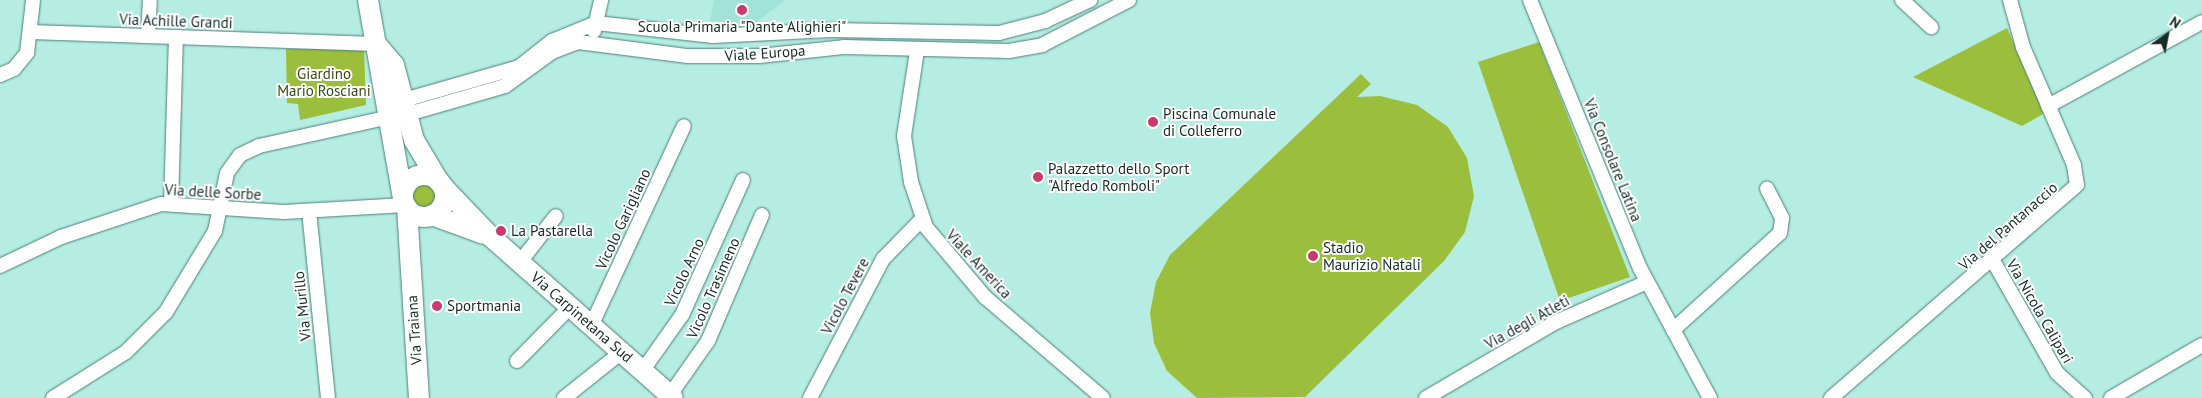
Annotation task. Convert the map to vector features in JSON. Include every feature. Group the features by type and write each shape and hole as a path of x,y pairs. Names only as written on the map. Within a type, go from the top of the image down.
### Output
{"main road":[{"path":"368,0 376,44 394,65 397,109"},
{"name":"Via Carpinetana Sud","path":"397,109 418,151 441,185 490,236 592,324 672,397"},
{"name":"Via Traiana","path":"397,109 419,398"},
{"path":"429,175 441,185 444,202 430,216 415,215 405,204 406,185 416,176 429,175"},
{"name":"Via Carpinetana Sud","path":"430,216 490,236"},
{"name":"Via Traiana","path":"410,261 430,216"}],"street":[{"path":"0,74 24,58 31,32 33,0"},
{"path":"148,36 150,0"},
{"path":"592,42 601,0"},
{"name":"Viale Europa","path":"397,109 519,67 552,41 596,23 712,36 831,30 999,33 1045,21 1090,0"},
{"name":"Viale Europa","path":"397,109 496,89 522,78 557,50 592,42 688,56 759,56 844,47 917,51 1031,48 1130,0"},
{"name":"Via Consolare Latina","path":"1530,0 1647,282 1708,397"},
{"path":"1902,0 1931,27"},
{"name":"Via del Pantanaccio","path":"1831,398 2077,185 2074,165 2022,47 2010,0"},
{"path":"2048,106 2202,22"},
{"name":"Via Achille Grandi","path":"31,32 376,44"},
{"path":"171,204 176,37"},
{"name":"Viale America","path":"917,51 904,136 923,218 941,248 985,297 1104,398"},
{"path":"53,398 115,360 156,324 191,276 215,231 227,173 244,152 397,109"},
{"name":"Vicolo Garigliano","path":"592,324 684,126"},
{"name":"Vicolo Arno","path":"643,370 685,308 743,180"},
{"path":"1673,330 1780,233 1782,218 1767,189"},
{"name":"Via delle Sorbe","path":"0,266 61,237 151,206 171,204 309,211 405,204"},
{"name":"Via Murillo","path":"309,211 328,398"},
{"name":"Vicolo Trasimeno","path":"672,397 708,341 762,215"},
{"path":"520,262 556,216"},
{"name":"Vicolo Tevere","path":"810,398 883,259 923,218"},
{"name":"Via Nicola Calipari","path":"1992,260 2057,374 2085,398"},
{"name":"Via degli Atleti","path":"1426,398 1556,322 1647,282"},
{"path":"517,361 571,306"},
{"path":"2111,398 2202,345"},
{"path":"564,398 623,352"}],"shaded area":[{"name":"Scuola Primaria \"Dante Alighieri\"","path":"714,0 785,0 753,25 710,21"}],"green space":[{"path":"2007,28 2045,113 2022,126 1913,77"},
{"path":"1539,42 1630,277 1560,301 1478,62"},
{"name":"Giardino Mario Rosciani","path":"364,48 366,105 300,120 298,104 287,103 286,49"},
{"path":"1361,74 1371,84 1357,97 1380,96 1417,105 1448,127 1467,158 1474,196 1465,232 1444,261 1305,397 1197,398 1167,371 1154,343 1150,313 1156,282 1170,255"},
{"path":"424,184 433,187 436,196 433,205 424,208 415,205 412,196 415,187"}],"place":[{"name":"Scuola Primaria \"Dante Alighieri\"","path":"742,10"},
{"name":"Piscina Comunale di Colleferro","path":"1153,122"},
{"name":"Palazzetto dello Sport \"Alfredo Romboli\"","path":"1038,177"},
{"name":"La Pastarella","path":"501,231"},
{"name":"Stadio Maurizio Natali","path":"1313,256"},
{"name":"Sportmania","path":"437,306"}]}
